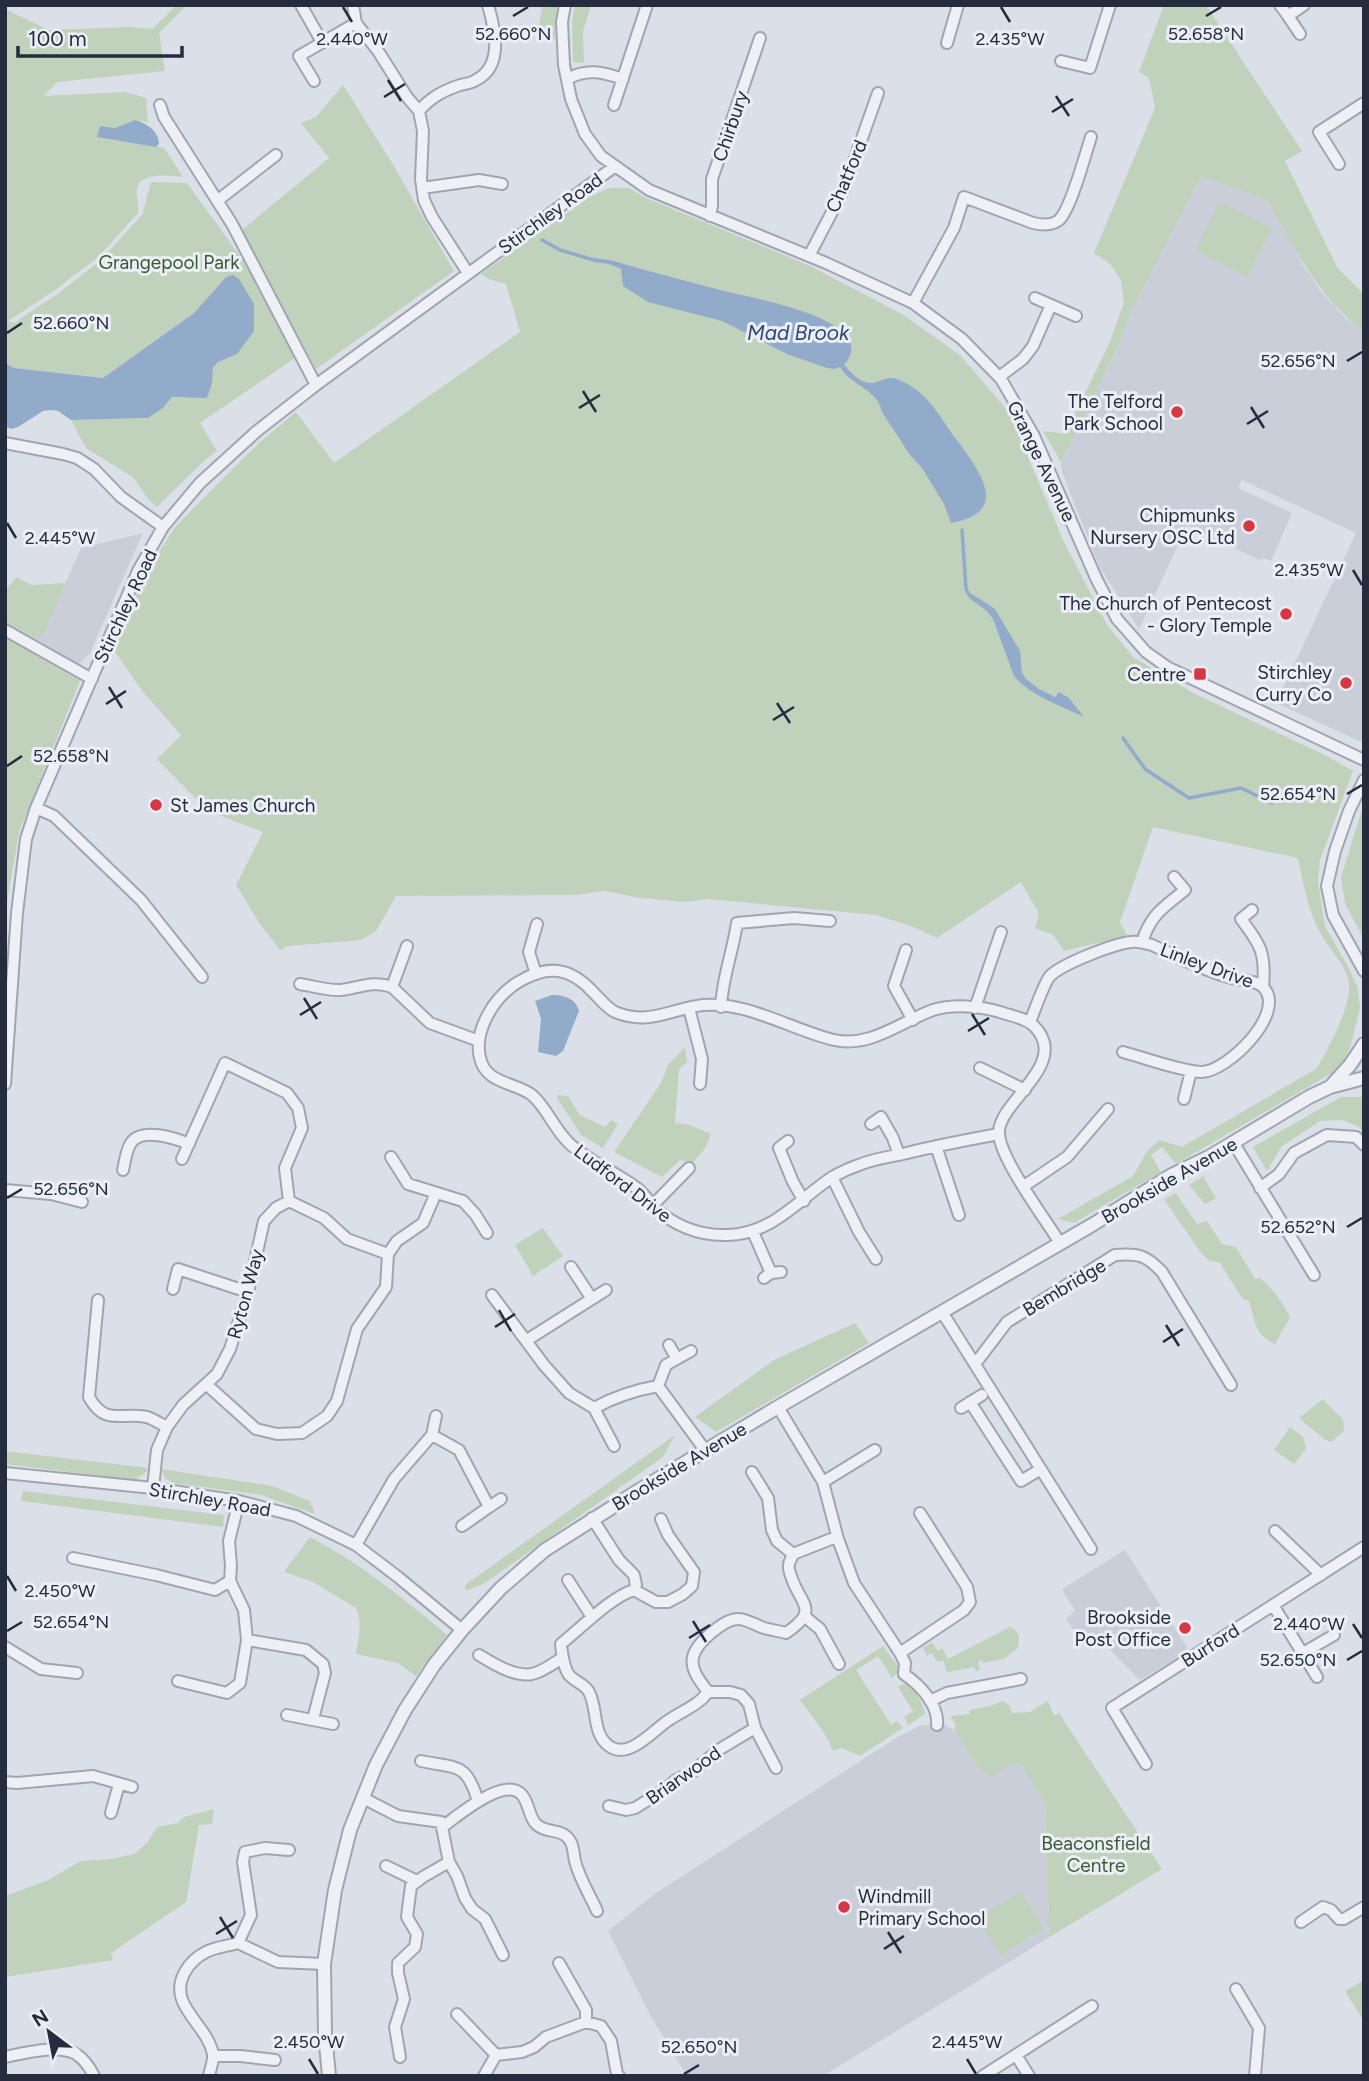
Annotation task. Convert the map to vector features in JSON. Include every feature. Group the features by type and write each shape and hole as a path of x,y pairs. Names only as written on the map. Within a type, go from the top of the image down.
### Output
{"street":[{"path":"301,5 322,42"},
{"path":"353,5 356,23 419,111 423,131 424,200 468,273"},
{"path":"419,111 430,98 444,90 476,80 493,64 496,56 488,5"},
{"name":"Grange Avenue","path":"565,5 562,22 564,65 571,99 585,134 601,156 649,190 809,256 913,303 962,340 999,377 1034,436 1109,604 1125,630 1146,652 1167,667 1364,760"},
{"path":"614,105 647,5"},
{"path":"947,43 958,5"},
{"path":"1061,61 1090,68 1110,5"},
{"path":"1280,5 1300,34"},
{"path":"1288,16 1304,5"},
{"path":"314,81 299,56 356,23"},
{"name":"Chirbury","path":"710,216 712,179 760,38"},
{"path":"567,79 598,71 623,79"},
{"name":"Chatford","path":"809,256 844,189 878,93"},
{"path":"1339,164 1319,132 1364,103"},
{"path":"160,105 164,117 232,225 316,385"},
{"path":"913,303 954,228 964,197 1033,223 1043,225 1058,221 1066,211 1091,137"},
{"path":"217,201 276,155"},
{"name":"Stirchley Road","path":"5,1084 26,839 36,808 138,570 163,527 200,483 257,431 614,167"},
{"path":"422,188 479,180 502,184"},
{"path":"1035,298 1076,316"},
{"path":"999,377 1023,359 1033,346 1051,305"},
{"path":"5,443 77,458 94,469 121,497 163,527"},
{"path":"5,630 92,679"},
{"path":"1364,780 1349,811 1335,851 1327,886 1333,915 1364,971"},
{"path":"36,808 54,816 141,900 202,977"},
{"path":"1142,942 1147,925 1156,914 1185,890 1174,877"},
{"path":"1252,910 1241,919 1254,935 1263,954 1263,987"},
{"path":"722,1007 722,989 731,961 737,923 794,918 830,921"},
{"path":"536,974 529,952 537,924"},
{"path":"975,1008 1001,932"},
{"name":"Linley Drive","path":"1030,1022 1049,977 1104,948 1131,942 1142,942 1233,979 1258,983 1263,987 1268,1002 1264,1022 1246,1046 1204,1072 1191,1071"},
{"path":"392,987 407,946"},
{"path":"906,950 894,986 913,1020"},
{"path":"300,985 340,990 367,983 385,984 392,987 430,1023 479,1041 491,1010 506,989 524,978 552,969 572,974 611,1010 640,1020 706,1005 748,1010 811,1033 845,1041 869,1040 935,1010 961,1006 992,1010 1030,1022 1039,1031 1044,1046 1042,1064 1002,1119 999,1134 1006,1156 1060,1243"},
{"path":"689,1009 702,1059 700,1084"},
{"name":"Ludford Drive","path":"479,1041 480,1058 485,1070 499,1081 531,1095 566,1140 580,1152 639,1190 674,1222 701,1233 729,1235 753,1232 779,1219 832,1177 862,1163 999,1134"},
{"name":"Brookside Avenue","path":"1330,1087 1364,1044"},
{"path":"1123,1052 1191,1071 1184,1099"},
{"path":"183,1159 225,1063 287,1093 298,1108 302,1128 285,1168 289,1201 324,1218 347,1239 388,1254"},
{"path":"980,1068 1025,1090"},
{"name":"Brookside Avenue","path":"329,2076 325,2034 324,1964 335,1890 350,1830 376,1765 433,1665 501,1588 545,1550 592,1518 778,1407 1170,1176 1310,1097 1330,1087 1364,1078"},
{"path":"1024,1186 1067,1157 1108,1109"},
{"path":"871,1124 878,1112 899,1155"},
{"path":"123,1170 129,1144 143,1134 176,1138 189,1144"},
{"path":"1260,1188 1279,1174 1294,1153 1327,1135 1356,1136 1364,1145"},
{"path":"1233,1142 1314,1275"},
{"path":"779,1145 788,1172 804,1201"},
{"path":"936,1146 959,1214"},
{"path":"391,1157 408,1184 463,1201 475,1214 486,1233"},
{"path":"653,1205 689,1168"},
{"path":"832,1177 859,1232 876,1259"},
{"path":"5,1190 51,1194 82,1202"},
{"path":"206,1384 256,1429 277,1434 302,1433 327,1416 337,1401 357,1329 386,1287 388,1254 397,1241 423,1223 436,1193"},
{"name":"Ryton Way","path":"153,1488 157,1450 167,1427 183,1405 217,1374 230,1349 248,1292 264,1221 276,1208 289,1201"},
{"path":"753,1232 772,1275"},
{"name":"Bembridge","path":"975,1364 1007,1322 1115,1255 1136,1253 1151,1261 1162,1272 1231,1385"},
{"path":"571,1266 592,1299"},
{"path":"173,1289 178,1269 248,1292"},
{"path":"527,1340 606,1290"},
{"path":"492,1295 544,1365 569,1393 594,1408 614,1446"},
{"path":"98,1300 89,1397 95,1408 107,1416 148,1417 167,1427"},
{"path":"942,1312 1090,1549"},
{"path":"669,1345 677,1359"},
{"path":"658,1386 666,1365 691,1351"},
{"path":"594,1408 639,1390 658,1386"},
{"path":"658,1386 705,1451"},
{"path":"982,1395 966,1405 1021,1481 1041,1469"},
{"path":"778,1407 823,1482 838,1539 854,1583 900,1653 905,1663 904,1674 921,1689 936,1711 937,1725"},
{"path":"355,1545 394,1479 432,1435 436,1416"},
{"path":"432,1435 459,1450 489,1507"},
{"path":"823,1482 875,1450"},
{"name":"Stirchley Road","path":"5,1472 153,1488 239,1501 296,1516 355,1545 462,1630"},
{"path":"752,1472 768,1498 772,1530 777,1541 793,1554"},
{"path":"463,1526 501,1499"},
{"path":"178,1681 227,1693 240,1683 247,1640 244,1610 230,1581 229,1541 239,1501"},
{"path":"900,1653 964,1611 970,1601 967,1587 920,1513"},
{"path":"592,1518 619,1560 634,1576 634,1590"},
{"path":"661,1519 668,1535 694,1572 692,1586 668,1602 656,1602 634,1590 625,1592 561,1644 562,1658 570,1675 587,1688 598,1730 609,1746 621,1751 642,1742 661,1725 700,1702 708,1692"},
{"path":"1275,1531 1321,1575"},
{"path":"708,1692 695,1672 693,1657 701,1644 731,1619 742,1619 786,1633 799,1624 806,1613 804,1600 793,1583 788,1566 793,1554 831,1539 838,1539"},
{"name":"Burford","path":"1146,1764 1112,1707 1364,1547"},
{"path":"73,1558 215,1590 230,1581"},
{"path":"568,1580 592,1617"},
{"path":"1273,1605 1317,1677"},
{"path":"804,1616 820,1629 839,1664"},
{"path":"1303,1653 1334,1635"},
{"path":"247,1640 306,1650 323,1664 325,1673 313,1720"},
{"path":"5,1647 41,1669 77,1672"},
{"path":"479,1656 521,1674 534,1674 562,1658"},
{"path":"930,1701 947,1693 1021,1679"},
{"path":"708,1692 741,1695 749,1704 755,1728 776,1768"},
{"path":"288,1715 333,1724"},
{"name":"Briarwood","path":"610,1806 626,1810 635,1808 755,1728"},
{"path":"421,1761 461,1769 470,1777 478,1801"},
{"path":"5,1782 93,1776 132,1787"},
{"path":"111,1813 119,1784"},
{"path":"442,1827 478,1801 501,1790 515,1790 521,1794 536,1824 550,1832 561,1832 571,1841 577,1866 597,1911"},
{"path":"363,1798 398,1816 441,1822 449,1862 471,1909 485,1919 503,1955"},
{"path":"238,1943 251,1915 243,1862 245,1852 265,1848 289,1850"},
{"path":"400,2057 395,2027 404,1998 398,1963 415,1948 417,1934 407,1917 411,1886 449,1862"},
{"path":"386,1866 417,1881"},
{"path":"1301,1922 1323,1908 1331,1910 1339,1919 1344,1919 1364,1907"},
{"path":"209,2076 213,2056 206,2037 183,2003 180,1992 182,1976 192,1962 206,1952 238,1943 278,1962 324,1964"},
{"path":"559,1963 586,2010 586,2022"},
{"path":"1236,1989 1259,2028 1255,2076"},
{"path":"983,2076 1092,2006"},
{"path":"457,2014 496,2055"},
{"path":"496,2055 522,2052 534,2047 546,2037 586,2022 601,2026 611,2041 619,2076"},
{"path":"5,2057 47,2049 76,2053 89,2066 94,2076"},
{"path":"484,2076 496,2055"},
{"path":"1016,2055 1029,2076"},
{"path":"213,2056 275,2060"}],"shaded area":[{"name":"The Telford Park School","path":"1201,177 1267,200 1320,290 1344,317 1364,333 1364,743 1276,703 1356,533 1242,480 1238,488 1292,513 1271,561 1264,558 1259,560 1187,525 1139,629 1099,566 1062,472 1061,462 1119,345 1128,318"},
{"path":"143,533 90,653 79,664 34,638 43,634 81,548"},
{"path":"1125,1550 1188,1651 1140,1680 1092,1632 1084,1637 1082,1633 1077,1635 1066,1619 1075,1611 1062,1589"},
{"name":"Windmill Primary School","path":"921,1725 945,1725 954,1730 979,1768 1021,1764 1045,1803 1048,1938 823,2076 687,2076 650,2015 608,1931 656,1893 896,1738"}],"green space":[{"name":"Grangepool Park","path":"177,5 187,5 159,33 165,71 57,82 44,96 125,92 146,98 148,122 135,120 115,128 100,126 165,149 183,177 157,176 144,179 137,189 139,212 97,258 8,321 14,323 100,261 142,215 151,182 187,183 243,260 295,358 200,423 217,451 157,507 134,478 86,448 71,420 148,418 163,408 172,397 184,398 212,375 217,364 237,354 226,277 194,313 103,378 14,368 5,363 5,9 49,30 130,27 152,29"},
{"path":"542,5 557,5 555,39 538,33"},
{"path":"575,5 591,5 583,32 584,63 573,62 572,21"},
{"path":"1164,5 1206,5 1302,151 1285,161 1337,267 1364,294 1364,333 1321,288 1267,200 1201,177 1128,318 1119,345 1061,462 1043,431 1065,434 1109,344 1124,303 1121,281 1110,264 1094,253 1155,108 1149,78 1139,72"},
{"path":"343,85 392,163 454,271 316,369 242,230 329,158 301,123 316,117"},
{"path":"610,188 629,188 646,198 808,265 902,314 960,355 1009,412 1064,542 1107,625 1133,657 1193,693 1353,771 1320,860 1318,882 1325,926 1358,988 1360,1009 1350,1048 1341,1065 1332,1073 1176,1164 1162,1147 1151,1155 1161,1172 1074,1223 1058,1219 1133,1176 1147,1151 1159,1140 1182,1147 1316,1069 1332,1040 1347,1003 1348,977 1313,918 1298,858 1153,827 1120,922 1127,936 1064,951 1053,935 1035,928 1039,914 1021,882 937,938 876,915 708,899 686,902 640,898 605,891 576,895 396,896 376,931 361,940 288,946 280,950 236,885 263,832 208,811 157,759 181,735 143,692 113,649 147,570 176,526 259,443 296,412 334,463 520,332 506,284 481,274 591,196"},
{"path":"1220,202 1272,228 1247,277 1195,251"},
{"path":"16,577 32,585 66,583 43,635 34,638 5,622 5,591"},
{"path":"5,637 80,681 19,832 5,914"},
{"path":"1364,803 1364,940 1345,903 1341,877"},
{"path":"685,1047 687,1062 679,1069 675,1123 689,1125 711,1134 706,1147 693,1163 680,1160 662,1177 614,1152 661,1083 668,1065"},
{"path":"558,1095 568,1096 580,1115 605,1127 611,1120 618,1124 603,1148 581,1135 557,1098"},
{"path":"1341,1097 1364,1097 1364,1133 1359,1127 1343,1120 1320,1121 1282,1146 1267,1171 1253,1147"},
{"path":"1203,1176 1216,1198 1205,1204 1189,1185"},
{"path":"1176,1193 1197,1224 1207,1221 1222,1244 1236,1247 1255,1279 1260,1278 1265,1282 1280,1301 1290,1317 1275,1344 1259,1331 1249,1301 1242,1298 1220,1263 1209,1260 1201,1253 1164,1199"},
{"path":"543,1228 563,1256 533,1276 515,1245"},
{"path":"855,1323 869,1343 716,1432 695,1417 774,1360"},
{"path":"1323,1399 1343,1420 1344,1431 1331,1442 1299,1418"},
{"path":"1290,1427 1303,1437 1306,1449 1294,1464 1274,1450"},
{"path":"675,1435 663,1457 485,1583 466,1591 465,1585"},
{"path":"5,1451 148,1468 135,1480 5,1464"},
{"path":"161,1469 272,1486 310,1501 315,1514 261,1495 173,1483 165,1478"},
{"path":"23,1491 224,1515 223,1527 21,1501"},
{"path":"310,1537 364,1570 447,1635 416,1676 398,1663 356,1654 360,1625 356,1608 313,1582 284,1572"},
{"path":"1010,1627 1018,1633 1018,1648 1004,1659 983,1663 982,1660 978,1661 980,1670 976,1671 974,1667 947,1672 943,1660 938,1662 931,1653 927,1656 923,1648 932,1642 938,1651 942,1648 948,1659"},
{"path":"883,1646 899,1666 898,1672 892,1678 878,1656 856,1670 891,1725 897,1721 903,1728 860,1756 842,1748 833,1751 825,1734 800,1700"},
{"path":"908,1684 914,1691 925,1714 908,1725 904,1717 913,1711 898,1687"},
{"name":"Beaconsfield Centre","path":"1003,1701 1010,1706 1012,1713 1030,1712 1048,1701 1054,1715 1059,1713 1162,1869 1048,1938 1045,1803 1021,1764 1013,1764 992,1776 979,1768 954,1730 956,1725 950,1716 970,1714 969,1710"},
{"path":"214,1809 212,1824 199,1825 186,1902 111,1953 113,1960 5,1977 5,1896 46,1881 81,1861 134,1854 148,1842 157,1827 178,1823 184,1817"},
{"path":"1021,1891 1044,1928 1001,1955 978,1918"},
{"path":"1364,1980 1362,2018 1345,1991"}],"water":[{"path":"135,120 154,131 159,144 156,147 97,137 100,126 115,128"},
{"name":"Mad Brook","path":"594,258 781,304 829,322 845,334 851,349 844,365 856,377 868,383 888,378 899,380 918,391 935,409 971,460 985,486 986,498 982,509 970,517 951,523 944,504 875,398 850,379 840,367 827,368 787,354 722,321 648,302 623,286 621,269 593,262"},
{"path":"233,275 239,279 254,304 254,331 237,354 218,362 213,368 207,398 172,397 163,408 148,418 71,420 58,411 51,410 43,411 18,427 11,429 5,426 5,363 14,368 103,378 194,313 226,277"},
{"path":"972,594 995,609 1020,651 1022,673 1026,679 1055,697 1059,692 1069,698 1084,717 1037,695 1020,683 1014,676 993,619 969,598"},
{"path":"552,995 568,998 575,1003 579,1011 563,1051 556,1056 538,1052 541,1019 535,1001"}],"waterway":[{"path":"542,240 560,250 594,260"},
{"path":"962,530 966,589 970,596"},
{"path":"1123,738 1145,769 1189,798 1241,788 1272,803"}],"place":[{"name":"The Telford Park School","path":"1177,412"},
{"name":"Chipmunks Nursery OSC Ltd","path":"1249,526"},
{"name":"The Church of Pentecost - Glory Temple","path":"1286,614"},
{"name":"Centre","path":"1200,674"},
{"name":"Stirchley Curry Co","path":"1346,683"},
{"name":"St James Church","path":"156,805"},
{"name":"Brookside Post Office","path":"1185,1628"},
{"name":"Windmill Primary School","path":"844,1907"}]}
